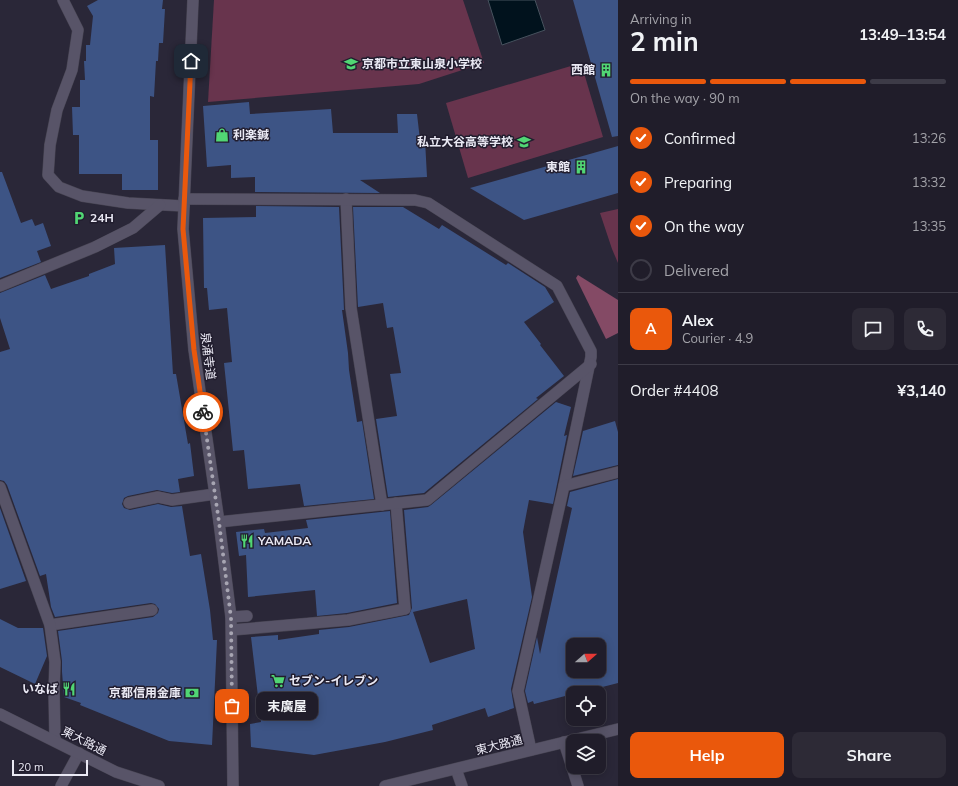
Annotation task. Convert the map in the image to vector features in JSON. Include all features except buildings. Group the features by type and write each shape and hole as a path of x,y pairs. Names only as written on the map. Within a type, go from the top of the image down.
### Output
{"street":[{"path":"63,0 78,30 72,70 57,110 51,138 48,175 59,188 82,196 128,203 160,205 184,203 346,199 422,201 557,286 591,351 591,364 518,692 531,750"},
{"name":"泉涌寺道","path":"194,0 183,229 194,350 219,522 231,618 232,786"},
{"path":"346,199 351,308 382,505"},
{"path":"0,286 95,247 133,228 160,205"},
{"path":"219,522 427,500 591,364"},
{"path":"564,486 618,472"},
{"path":"0,487 50,625 56,662 54,691 55,741"},
{"path":"129,503 158,497 172,500 215,494"},
{"path":"232,630 348,620 404,610 396,503"},
{"path":"50,625 152,610"},
{"path":"231,618 247,616"},
{"name":"東大路通","path":"0,714 116,772 159,786"},
{"name":"東大路通","path":"385,786 618,729"},
{"path":"564,742 578,786"},
{"path":"61,786 79,753"},
{"path":"456,769 462,786"}],"shaded area":[{"name":"京都市立東山泉小学校","path":"214,0 463,0 484,63 419,84 208,102"},
{"path":"581,63 603,137 468,178 446,103"},
{"path":"618,209 618,263 600,213"},
{"path":"578,275 618,300 618,333 606,339 576,278"}],"water":[{"path":"488,0 535,0 545,30 502,45"}],"way so far":[{"path":"203,412 231,618 232,706"}],"place":[{"name":"京都市立東山泉小学校","path":"351,64"},
{"name":"西館","path":"606,70"},
{"name":"利楽鍼","path":"222,135"},
{"name":"私立大谷高等学校","path":"524,142"},
{"name":"東館","path":"581,167"},
{"name":"24H","path":"79,218"},
{"name":"YAMADA","path":"247,541"},
{"name":"セブン-イレブン","path":"278,681"},
{"name":"いなば","path":"69,689"},
{"name":"京都信用金庫","path":"192,693"},
{"name":"末廣屋","path":"232,706"}],"route":[{"path":"191,61 183,229 194,350 203,412"}]}
